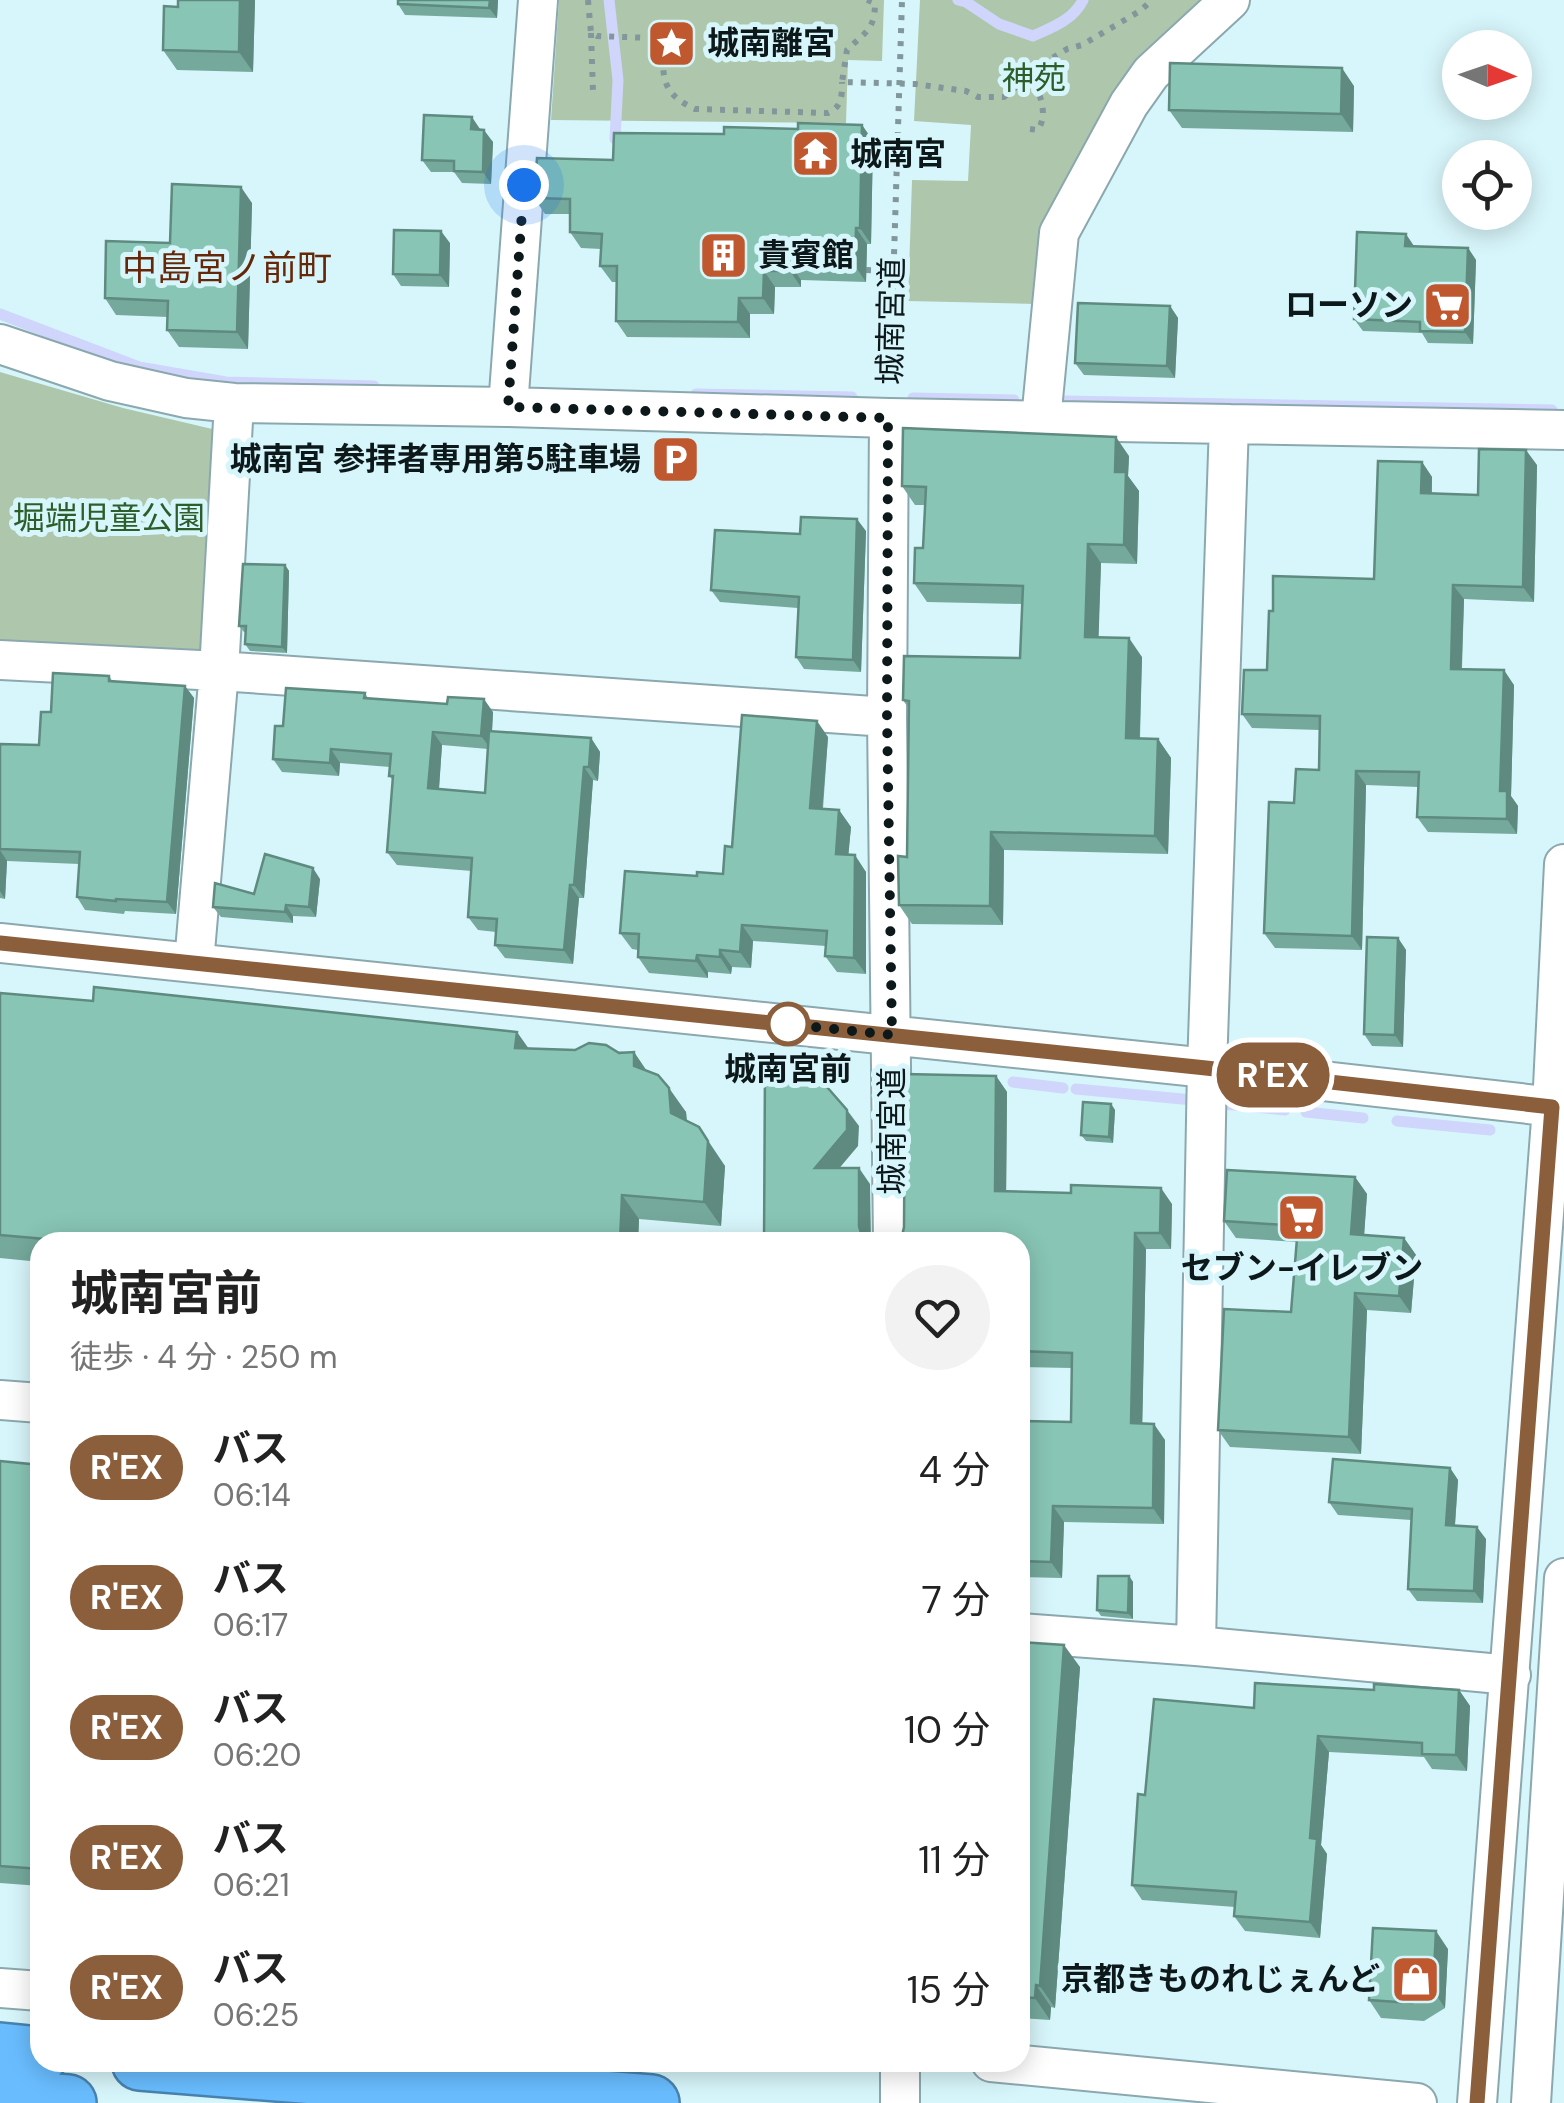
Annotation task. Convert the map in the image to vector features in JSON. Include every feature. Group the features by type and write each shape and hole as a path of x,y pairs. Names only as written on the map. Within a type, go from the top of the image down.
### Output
{"highway":[{"path":"0,2052 30,2054"},
{"path":"265,2072 651,2103"},
{"path":"0,2098 68,2103"}],"street":[{"path":"508,407 538,0"},
{"path":"1041,420 1060,233 1130,104 1152,73 1230,0"},
{"path":"0,344 110,382 186,398 234,403 1564,430"},
{"path":"194,963 219,671 234,403"},
{"name":"城南宮道","path":"888,418 893,1232"},
{"path":"1196,1646 1206,1068 1229,424"},
{"path":"0,660 887,716"},
{"path":"1477,2103 1558,1107 1564,864"},
{"path":"0,943 1558,1107"},
{"path":"0,1400 30,1402"},
{"path":"1530,2103 1564,1578"},
{"path":"1030,1635 1510,1675"},
{"path":"0,1988 30,1990"},
{"path":"1030,2066 1416,2103"},
{"path":"900,2072 900,2103"}],"path":[{"path":"588,0 593,92"},
{"path":"591,34 652,38 659,45 664,78 672,94 695,109 828,113 840,104 847,50 868,32 873,21 874,3 867,0"},
{"name":"城南宮道","path":"888,418 902,0"},
{"path":"842,82 899,84 1004,97 1066,48 1082,45 1140,12 1152,0"},
{"path":"1030,129 1038,130 1044,108 1032,76"},
{"path":"897,150 936,151"},
{"path":"866,270 892,271"}],"green space":[{"path":"559,0 884,0 882,61 848,60 846,123 551,120"},
{"name":"神苑","path":"920,0 1203,0 1118,87 1043,220 1036,304 908,301 912,180 968,181 971,125 914,121"},
{"name":"堀端児童公園","path":"0,372 123,408 225,432 203,653 0,645"}],"building":[{"path":"178,0 240,0 239,52 163,50 164,6 178,7"},
{"path":"398,0 490,0 489,8 398,4"},
{"path":"1170,63 1342,68 1341,114 1169,110"},
{"path":"424,115 472,117 471,129 484,130 483,172 454,171 454,161 422,160"},
{"path":"798,123 862,125 860,228 856,228 855,266 790,264 790,271 764,271 763,298 739,298 738,322 616,321 617,266 600,266 602,234 570,232 570,199 534,198 537,158 613,160 614,133 724,134 724,127 798,129"},
{"path":"172,184 241,187 237,332 167,330 168,301 105,298 106,241 170,243"},
{"path":"394,230 441,231 440,275 393,274"},
{"path":"1357,232 1406,234 1405,246 1468,248 1465,332 1420,331 1420,322 1354,319"},
{"path":"1078,303 1170,306 1167,366 1075,363"},
{"path":"903,428 1116,437 1115,472 1126,472 1124,545 1088,544 1085,637 1129,638 1126,738 1158,739 1155,836 991,832 990,906 899,905 898,856 907,857 909,701 903,700 904,656 1020,658 1023,586 914,583 915,548 923,548 926,487 902,486"},
{"path":"1479,449 1526,450 1523,587 1453,585 1451,669 1504,670 1500,791 1507,791 1507,819 1417,817 1419,772 1356,771 1352,936 1264,933 1269,802 1294,803 1296,769 1319,770 1320,716 1242,714 1244,670 1267,670 1273,576 1374,579 1378,461 1422,462 1421,493 1478,495"},
{"path":"801,517 857,519 853,660 796,657 799,597 711,590 715,530 800,534"},
{"path":"243,564 285,565 282,647 245,644 246,626 239,626"},
{"path":"53,673 185,686 167,902 77,897 80,852 0,849 0,744 39,745 41,712 51,712"},
{"path":"286,688 447,704 448,697 484,699 481,736 433,732 428,788 485,793 489,731 591,738 589,767 584,767 564,950 495,945 497,919 468,917 472,858 387,852 391,754 331,749 330,763 273,759 275,726 283,726"},
{"path":"742,715 817,721 810,808 839,810 836,854 855,855 854,958 825,956 827,931 742,925 740,952 720,950 720,957 697,955 696,961 638,957 639,934 620,933 625,871 723,874 725,846 732,847"},
{"path":"265,854 313,868 309,907 286,905 285,912 213,907 215,883 254,894"},
{"path":"1367,937 1398,938 1395,1035 1364,1034"},
{"path":"94,987 517,1032 515,1048 575,1050 589,1043 606,1045 619,1053 634,1052 634,1066 658,1075 669,1088 671,1113 699,1127 708,1141 704,1202 622,1195 620,1232 0,1235 0,993 93,1001"},
{"path":"765,1066 827,1087 847,1110 847,1130 815,1168 859,1168 861,1232 764,1232"},
{"path":"905,1074 996,1076 995,1191 1071,1193 1071,1185 1161,1188 1160,1233 1135,1233 1131,1423 1154,1424 1153,1508 1053,1506 1051,1562 1030,1561 1030,1421 1071,1422 1072,1353 1030,1351 1030,1232 903,1232"},
{"path":"1083,1102 1111,1104 1109,1137 1081,1135"},
{"path":"1227,1170 1355,1177 1351,1234 1404,1238 1399,1296 1355,1293 1349,1437 1218,1430 1224,1309 1291,1312 1298,1226 1224,1221"},
{"path":"1333,1459 1450,1468 1446,1525 1477,1527 1474,1591 1408,1589 1412,1509 1329,1502"},
{"path":"0,1461 30,1464 30,1868 0,1866"},
{"path":"1098,1576 1129,1576 1128,1613 1097,1610"},
{"path":"1030,1643 1064,1645 1040,1986 1036,1985 1035,1998 1030,1998"},
{"path":"1255,1683 1374,1690 1374,1684 1459,1690 1456,1755 1422,1754 1422,1743 1318,1736 1310,1838 1317,1839 1310,1922 1234,1916 1236,1892 1132,1885 1138,1794 1145,1795 1154,1699 1254,1708"},
{"path":"1373,1928 1436,1931 1433,1990 1412,2003 1369,2000"}],"waterway":[{"path":"609,0 618,80 615,139"},
{"path":"958,0 999,24 1033,36 1068,18 1083,0"},
{"path":"0,314 139,367 226,382 374,386"},
{"path":"696,394 852,397"},
{"path":"913,398 1014,400"},
{"path":"1065,401 1552,410"},
{"path":"1013,1082 1063,1088"},
{"path":"1076,1089 1193,1100"},
{"path":"1224,1104 1285,1110"},
{"path":"1306,1112 1363,1118"},
{"path":"1397,1121 1490,1130"}],"bus line":[{"name":"R'EX","path":"0,943 1552,1107 1477,2103"}],"place":[{"name":"城南離宮","path":"672,43"},
{"name":"城南宮","path":"815,154"},
{"name":"貴賓館","path":"723,255"},
{"name":"ローソン","path":"1448,305"},
{"name":"城南宮 参拝者専用第5駐車場","path":"676,459"},
{"name":"城南宮前","path":"788,1024"},
{"name":"セブン-イレブン","path":"1302,1218"},
{"name":"京都きものれじぇんど","path":"1415,1979"}],"district":[{"name":"中島宮ノ前町","path":"227,268"}],"route":[{"path":"524,185 508,407 888,418 892,1035 775,1023 788,1024"}]}
